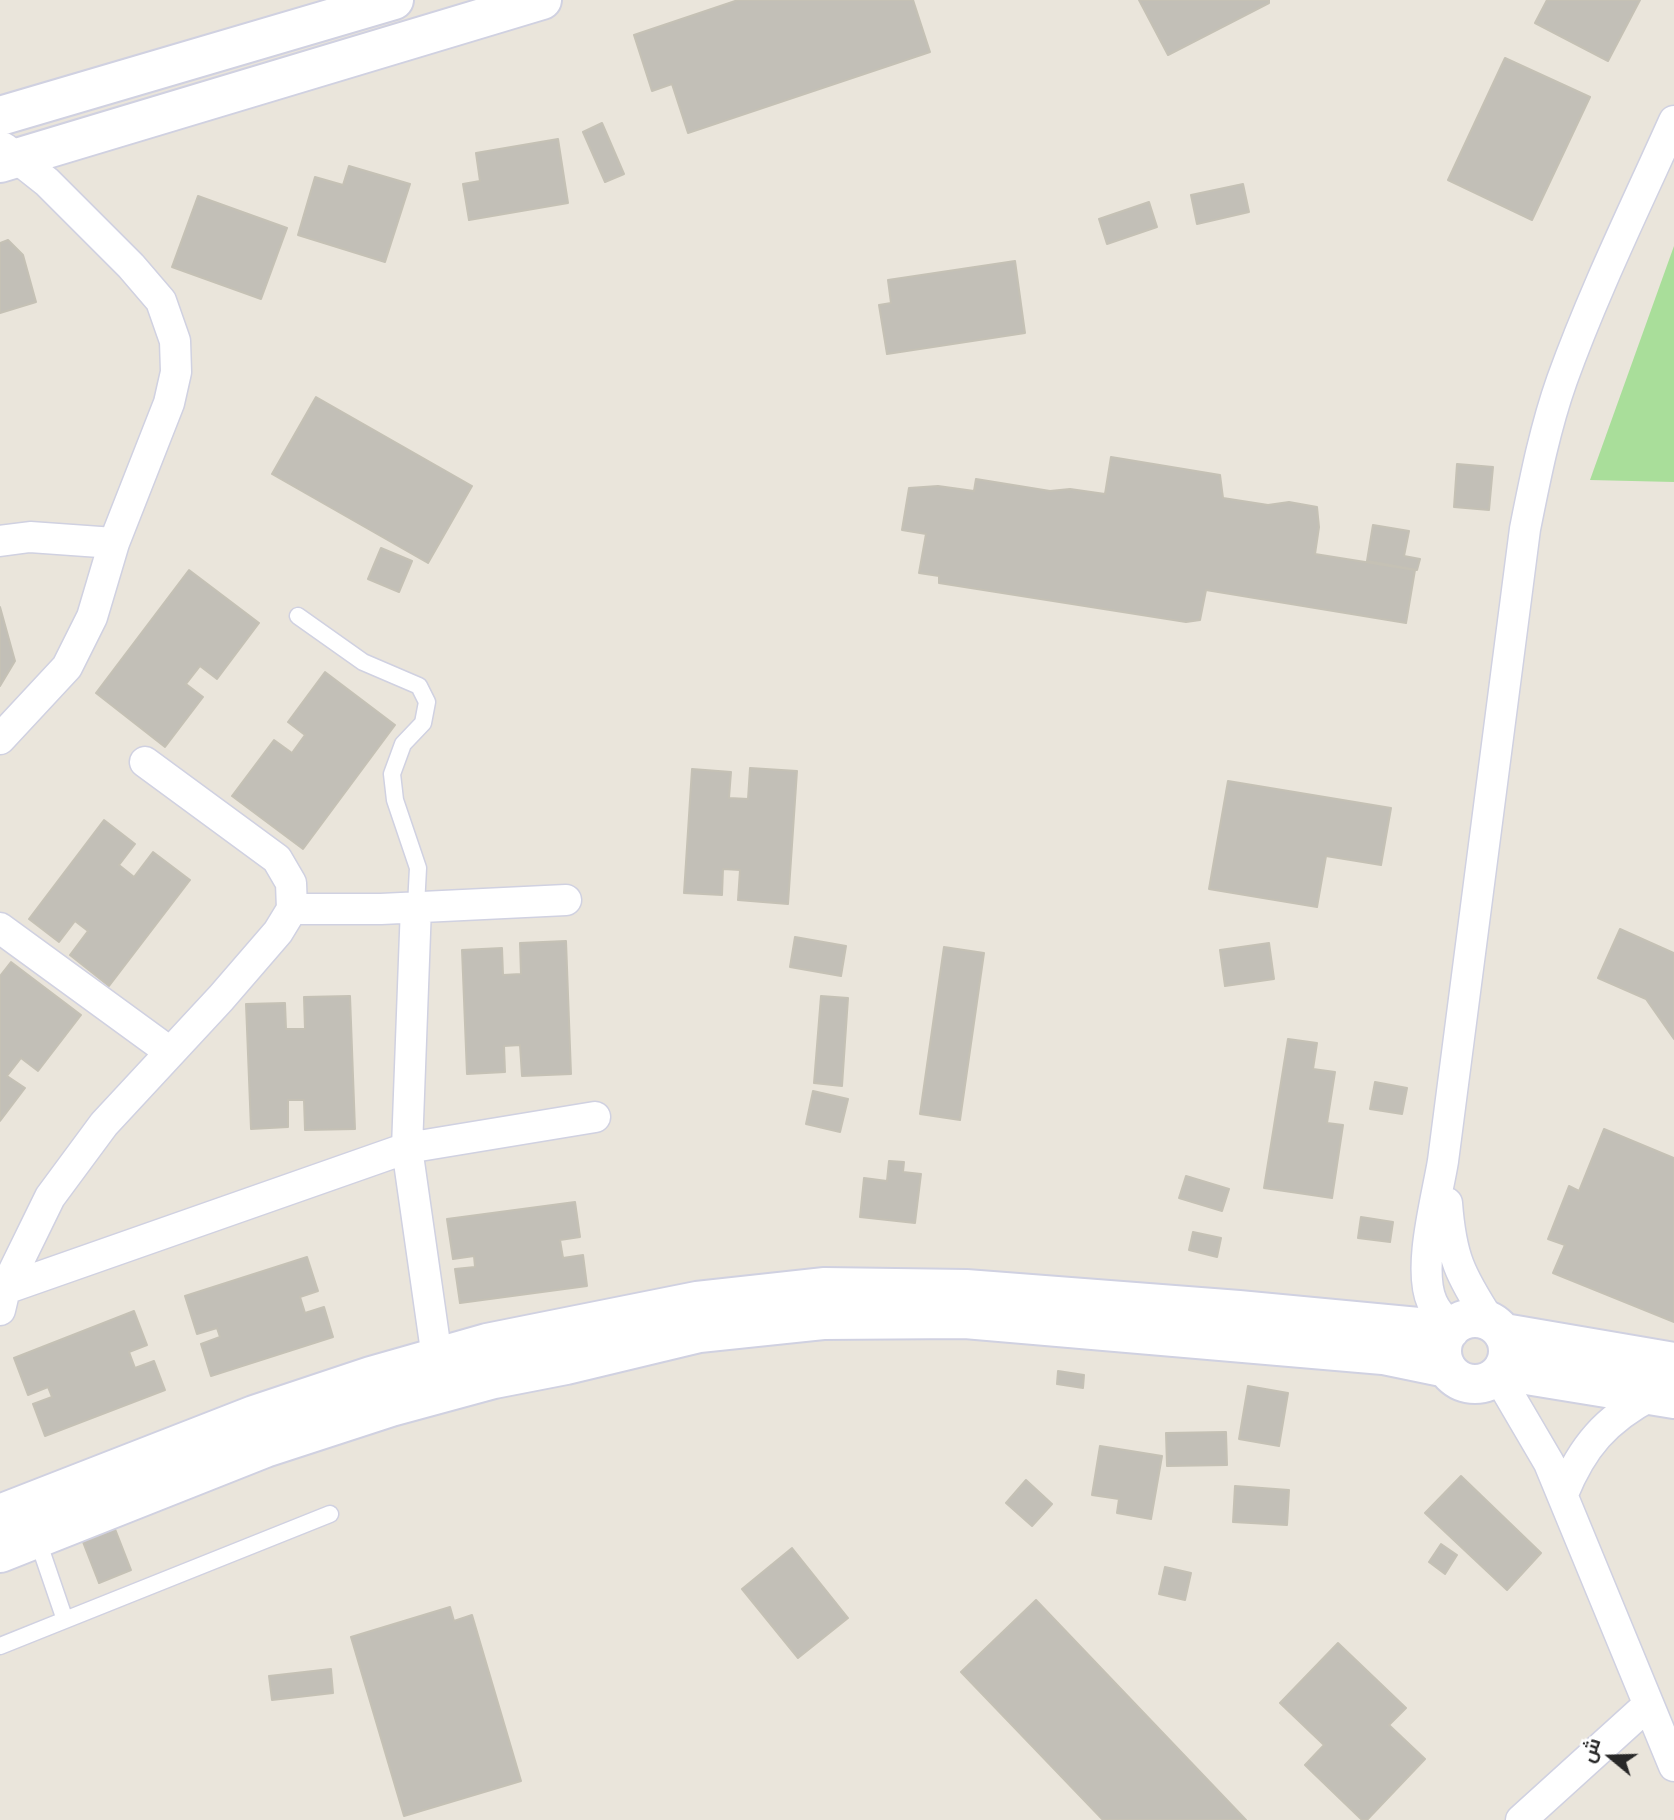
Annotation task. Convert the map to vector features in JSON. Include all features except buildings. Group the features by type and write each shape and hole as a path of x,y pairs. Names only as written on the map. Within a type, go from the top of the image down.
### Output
{"main road":[{"path":"0,116 394,0"},
{"path":"5,155 542,0"},
{"path":"0,1514 254,1415 371,1376 487,1343 697,1301 825,1287 1383,1355 1446,1368"},
{"path":"0,1553 265,1448 391,1407 494,1379 566,1365 699,1333 966,1304 1238,1310 1451,1329"},
{"path":"1496,1327 1509,1353 1500,1374 1488,1382 1476,1385 1464,1383 1454,1377 1446,1368 1442,1348 1444,1338 1451,1329 1469,1318 1496,1327 1674,1362"},
{"path":"1500,1374 1663,1397"}],"street":[{"path":"1451,1329 1432,1301 1426,1279 1427,1256 1443,1161 1525,529 1535,479 1562,382 1674,121"},
{"path":"0,739 67,667 92,617 114,543 169,403 176,372 175,341 161,301 131,266 47,182 5,155"},
{"path":"0,541 30,537 114,543"},
{"path":"3,1300 50,1196 104,1124 222,998 278,932 292,909 291,883 277,859 145,762"},
{"path":"292,909 566,900"},
{"path":"416,906 407,1148 437,1358"},
{"path":"0,928 170,1052"},
{"path":"3,1300 407,1148 595,1117"},
{"path":"1443,1161 1450,1238 1456,1262 1467,1287 1496,1327"},
{"path":"1500,1374 1563,1494 1674,1766"},
{"path":"1563,1494 1582,1453 1597,1435 1622,1412 1663,1397"},
{"path":"1521,1820 1648,1705"}],"lane":[{"path":"298,616 363,662 419,686 427,702 423,723 403,744 392,774 395,800 418,868 416,906"},
{"path":"0,1646 330,1514"},
{"path":"37,1538 65,1620"}],"green space":[{"path":"1674,246 1674,482 1590,480"}]}
